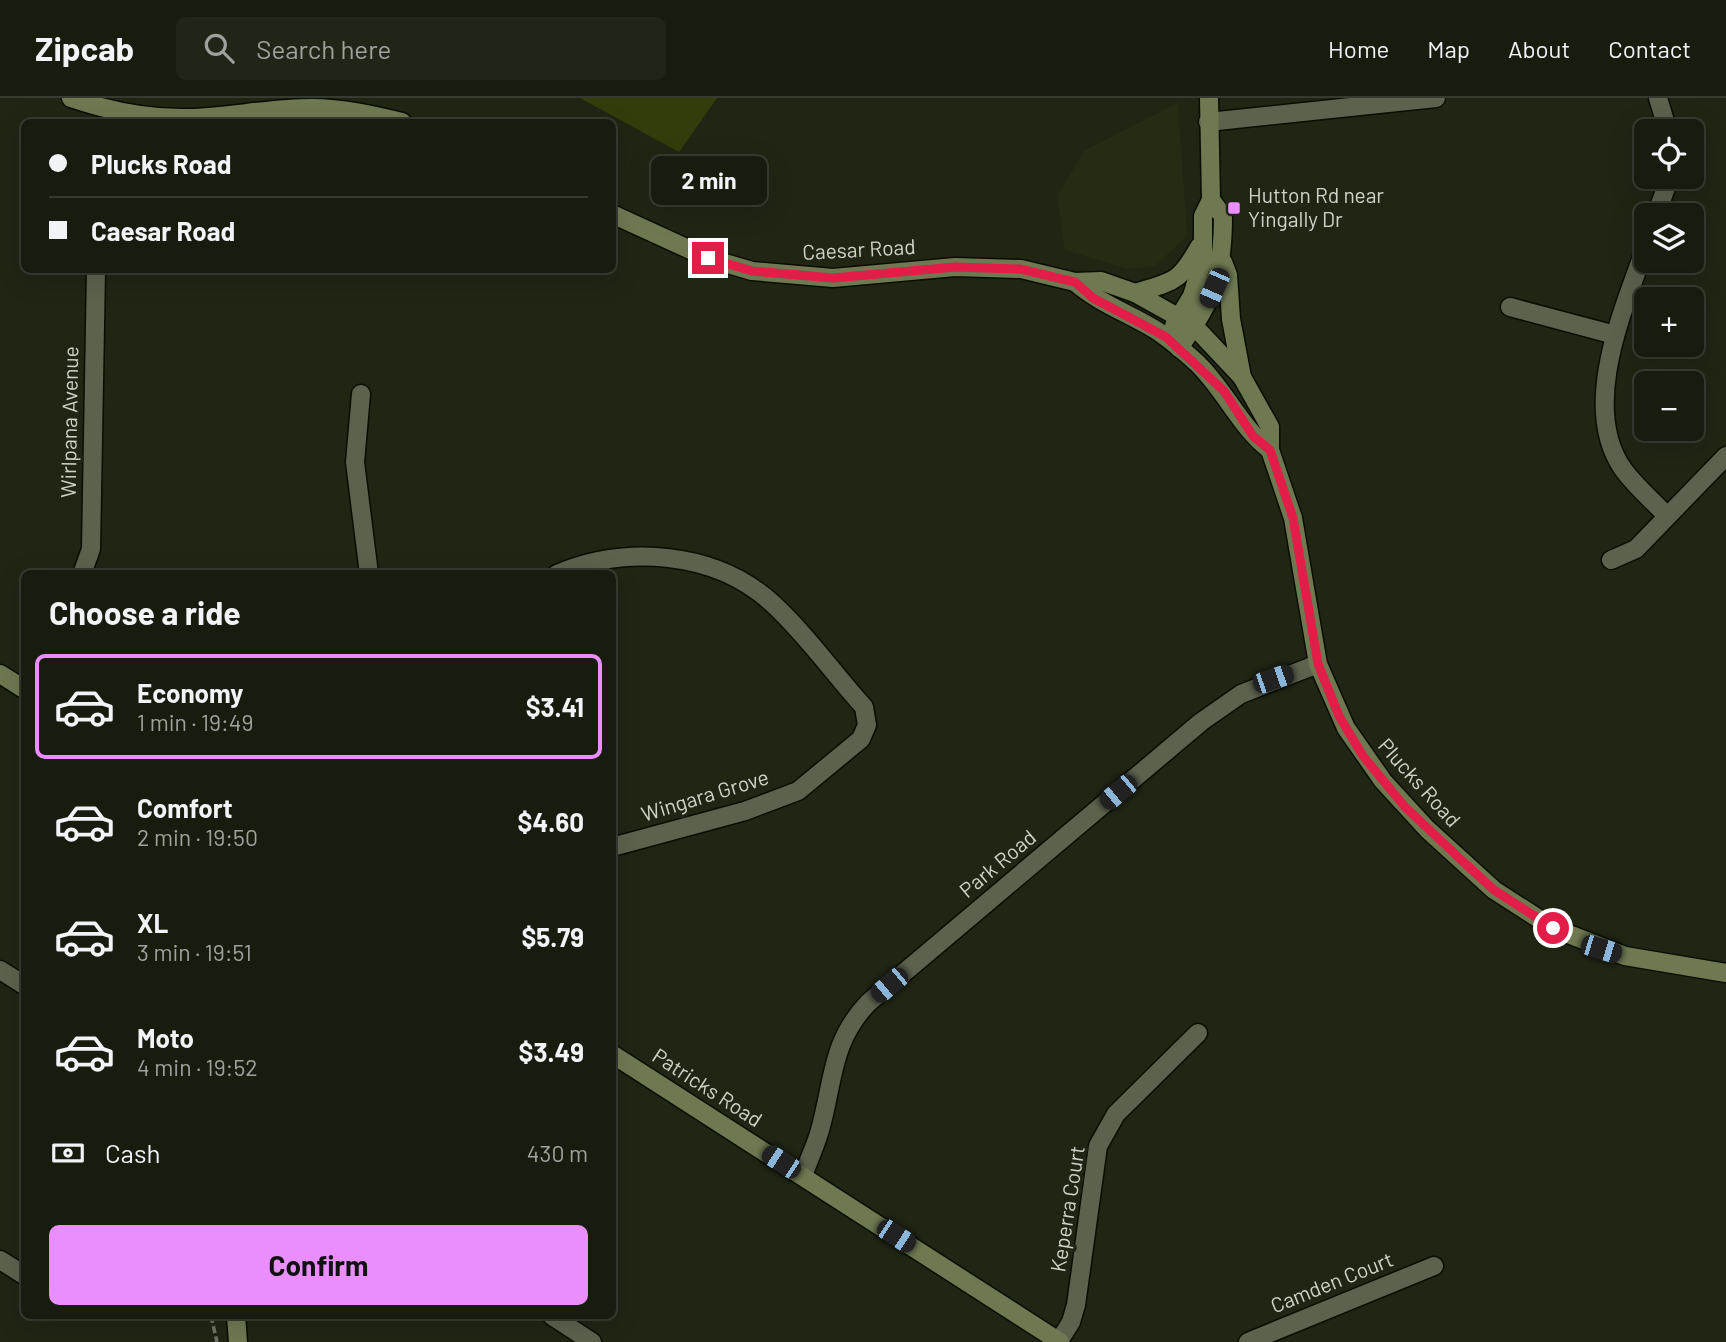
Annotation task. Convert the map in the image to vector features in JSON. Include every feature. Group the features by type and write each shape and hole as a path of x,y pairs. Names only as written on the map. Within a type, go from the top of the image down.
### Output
{"street":[{"path":"72,98 126,118 186,118 312,108 391,119"},
{"path":"1187,321 1200,275 1203,216 1210,200 1209,98"},
{"path":"1208,122 1436,98"},
{"path":"1658,98 1664,119"},
{"path":"1172,342 1214,288 1222,259 1223,216 1210,200"},
{"name":"Caesar Road","path":"616,216 708,258 752,271 833,278 955,267 1031,271 1075,282 1101,281 1135,293 1187,321"},
{"path":"1135,293 1165,284 1185,273 1203,240"},
{"path":"1222,259 1228,275 1231,318 1242,377"},
{"name":"Wirlpana Avenue","path":"83,570 91,549 96,273"},
{"path":"1637,273 1615,335 1604,401 1611,440 1622,468 1667,516"},
{"name":"Caesar Road","path":"1075,282 1093,298 1172,342"},
{"path":"1510,307 1615,335"},
{"name":"Plucks Road","path":"1187,321 1242,377 1270,427 1270,450 1293,518 1318,664 1342,720 1363,756 1412,814 1494,890 1553,928 1601,949 1625,956 1726,973"},
{"name":"Plucks Road","path":"1172,342 1224,391 1253,436 1270,450"},
{"path":"361,394 355,462 368,570"},
{"path":"1611,559 1636,550 1726,456"},
{"name":"Wingara Grove","path":"566,570 585,562 620,555 671,557 730,576 772,603 864,707 867,725 862,738 797,791 745,811 616,846"},
{"name":"Park Road","path":"803,1176 820,1132 838,1051 850,1022 868,1003 1201,722 1241,694 1318,664"},
{"path":"0,674 21,687"},
{"path":"0,970 21,983"},
{"name":"Keperra Court","path":"1059,1342 1071,1322 1076,1305 1098,1146 1116,1114 1198,1033"},
{"name":"Patricks Road","path":"616,1057 1059,1342"},
{"path":"0,1260 21,1273"},
{"name":"Camden Court","path":"1248,1342 1434,1266"},
{"path":"236,1319 238,1342"},
{"path":"557,1319 592,1342"}],"path":[{"path":"212,1319 217,1342"}],"shaded area":[{"path":"1178,103 1187,236 1155,266 1128,269 1065,250 1057,196 1085,150"}],"green space":[{"path":"580,98 717,98 679,152"}],"place":[{"name":"Hutton Rd near Yingally Dr","path":"1234,208"}],"route":[{"path":"708,258 752,271 796,277 833,278 955,267 994,267 1050,274 1075,282 1093,298 1115,307 1166,337 1224,391 1253,436 1270,450 1293,518 1318,664 1339,716 1363,756 1405,807 1494,890 1553,928"}]}
